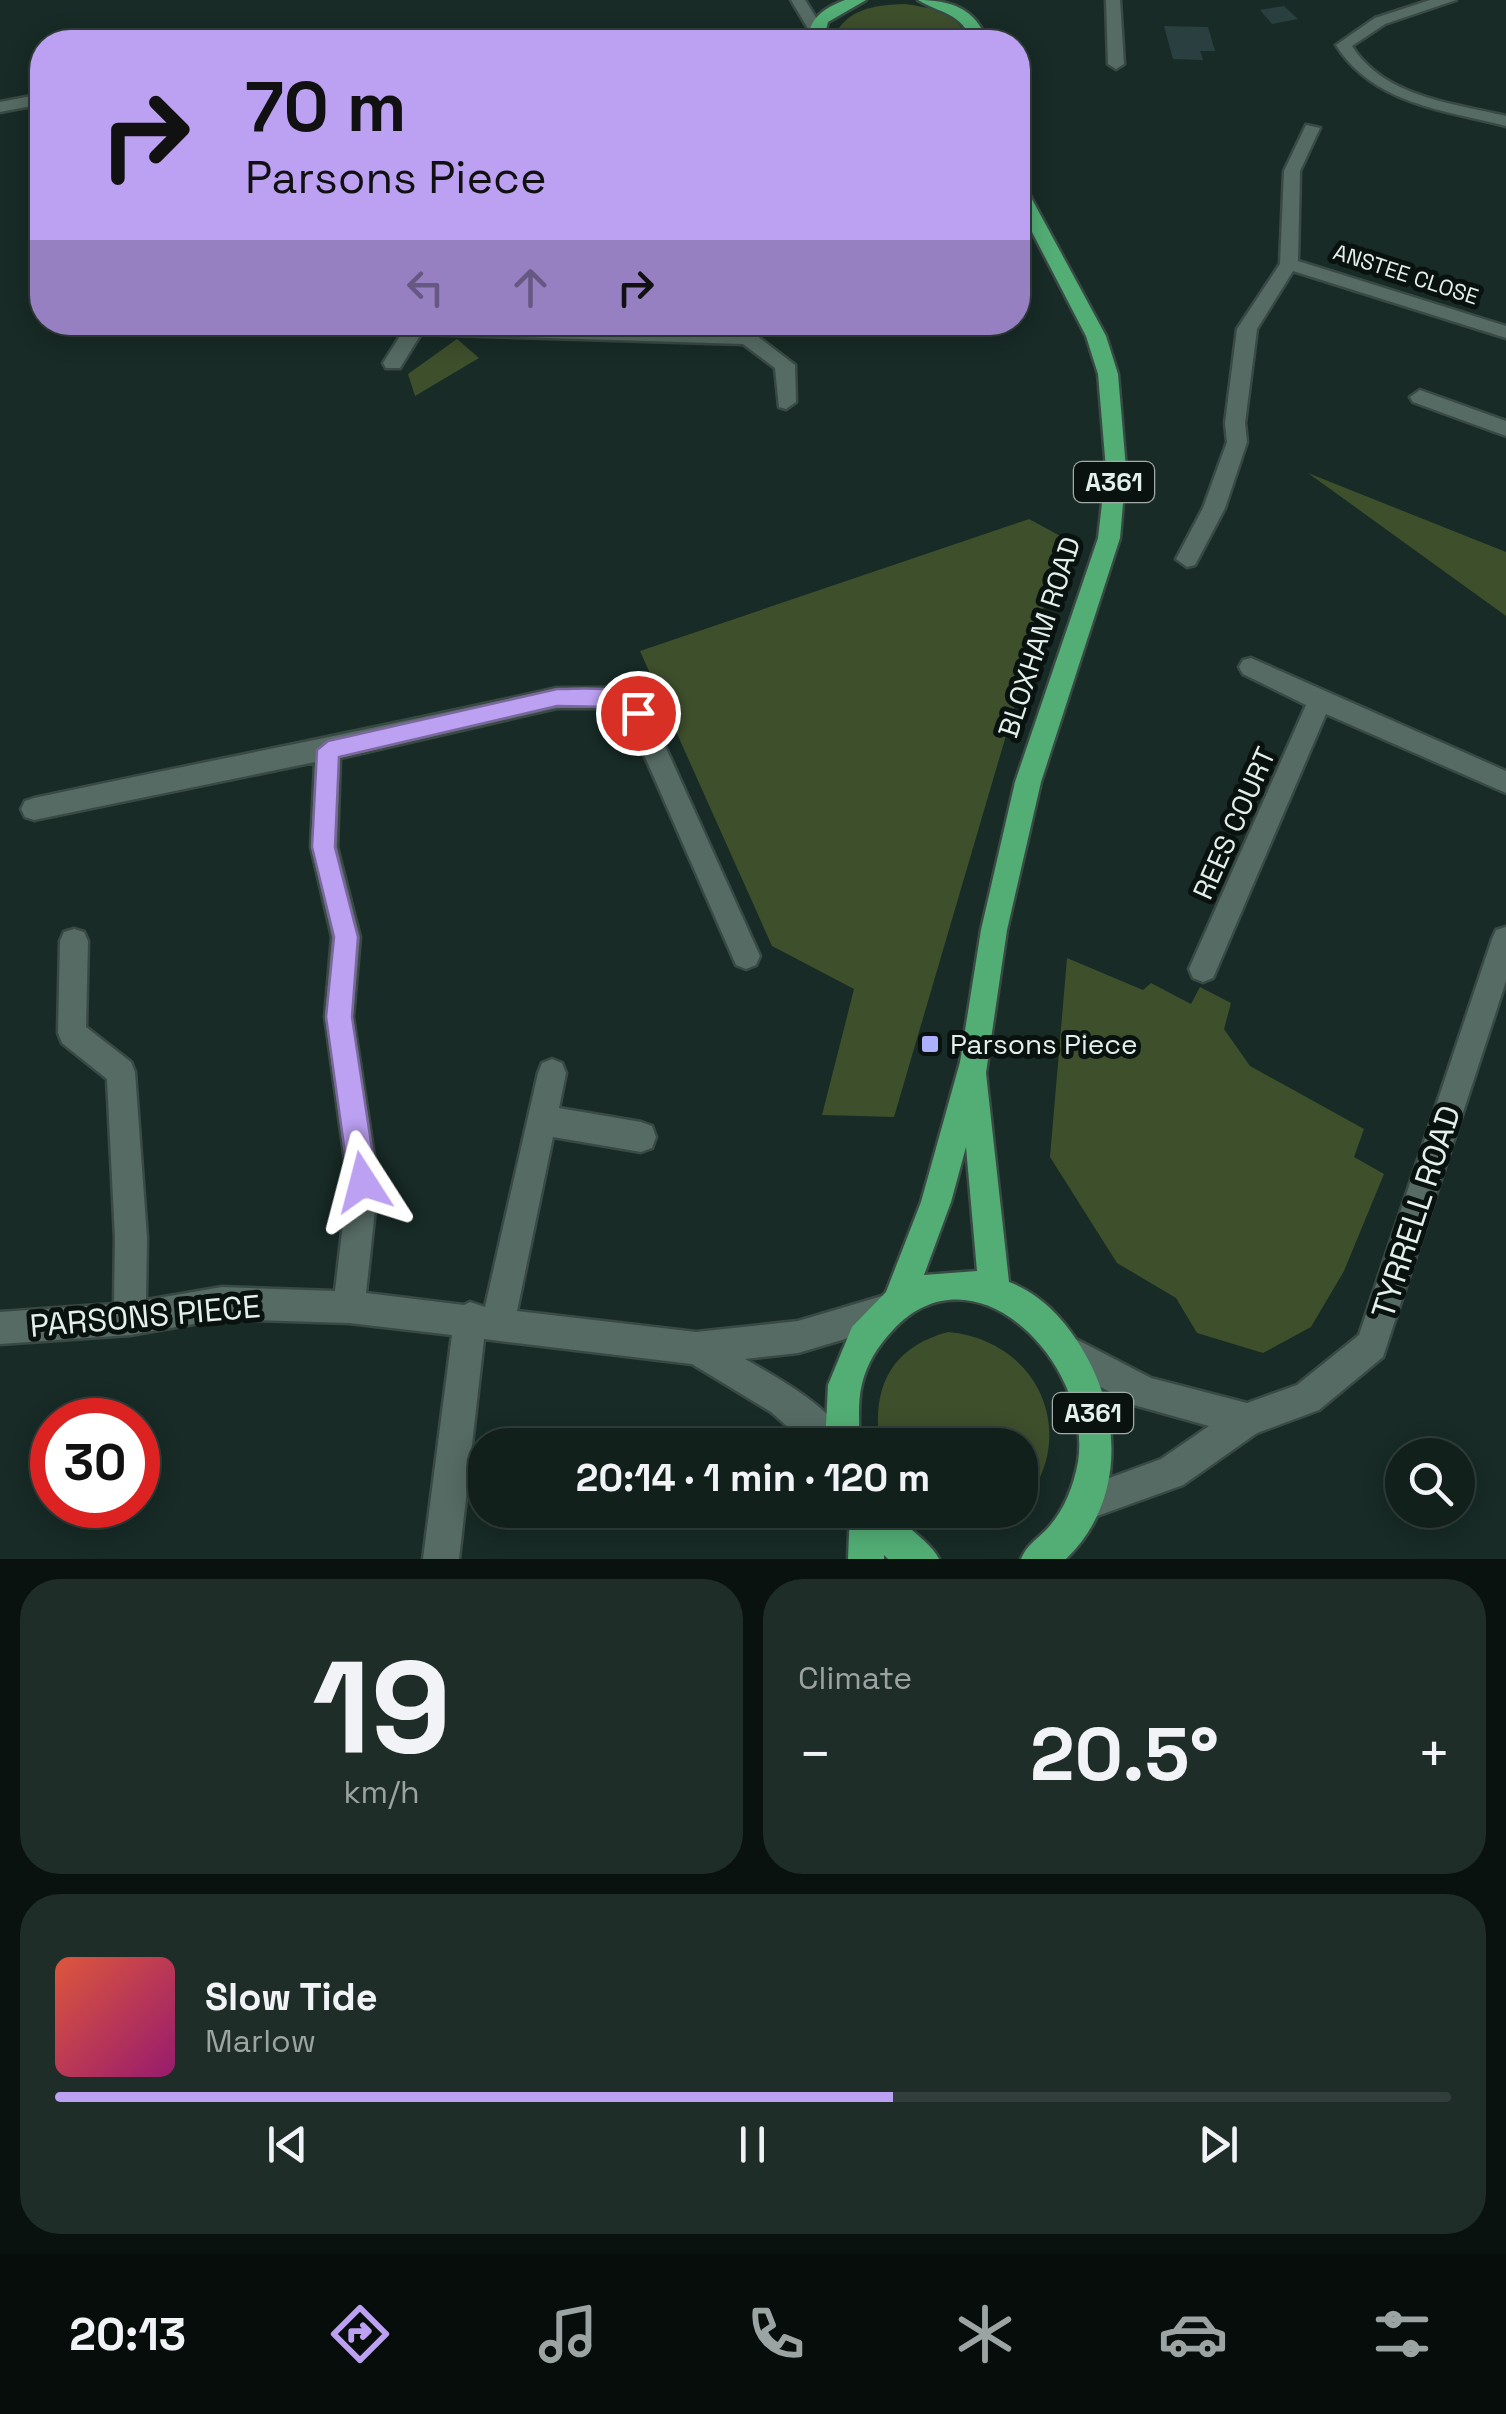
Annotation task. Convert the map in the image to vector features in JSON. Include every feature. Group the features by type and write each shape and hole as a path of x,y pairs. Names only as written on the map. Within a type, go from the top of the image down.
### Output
{"main road":[{"path":"818,30 824,16 859,0"},
{"path":"926,0 965,8"},
{"name":"BLOXHAM ROAD","path":"840,1428 844,1373 860,1339 891,1305 936,1202 974,1062 986,973 1028,782 1109,538 1116,469 1108,374 1096,336 1030,212"},
{"name":"BLOXHAM ROAD","path":"974,1062 994,1290"},
{"name":"A361","path":"891,1305 945,1284 994,1290 1037,1314 1072,1353 1092,1400 1098,1454 1086,1504 1060,1543 1039,1559"},
{"path":"866,1559 867,1528"},
{"path":"883,1528 899,1546 921,1559"}],"street":[{"path":"798,0 811,30"},
{"path":"1113,0 1116,64"},
{"path":"1449,0 1394,12 1363,28 1344,45 1351,64 1383,87 1506,122"},
{"path":"0,107 30,101"},
{"name":"ANSTEE CLOSE","path":"1186,559 1214,508 1237,442 1235,423 1247,329 1289,264 1292,171 1312,128"},
{"name":"ANSTEE CLOSE","path":"1289,264 1506,332"},
{"path":"393,362 411,335"},
{"path":"752,335 785,365 786,402"},
{"path":"1420,398 1506,429"},
{"path":"1251,666 1320,701 1506,782"},
{"path":"34,809 266,759 328,750 557,698 614,698 638,713 746,956"},
{"name":"REES COURT","path":"1203,969 1320,701"},
{"path":"328,750 324,847 346,937 339,1017 363,1182 349,1307"},
{"name":"TYRRELL ROAD","path":"1086,1504 1171,1473 1246,1420 1308,1398 1372,1346 1506,939"},
{"path":"74,941 72,1033 121,1072 131,1238 130,1318"},
{"path":"442,1559 484,1320 552,1073"},
{"path":"542,1120 641,1136"},
{"name":"PARSONS PIECE","path":"0,1328 130,1318 222,1303 349,1307 696,1348 798,1337 891,1305"},
{"name":"PARSONS PIECE","path":"696,1348 783,1400 814,1428"},
{"path":"1072,1353 1146,1392 1246,1420"}],"green space":[{"path":"904,4 934,10 952,18 963,30 839,30 852,16 877,6"},
{"path":"457,339 479,358 415,396 408,374"},
{"path":"1308,473 1506,552 1506,616"},
{"path":"1029,519 1064,538 894,1117 822,1115 854,989 772,946 640,651"},
{"path":"1067,958 1143,990 1151,983 1191,1004 1200,987 1231,1003 1224,1029 1250,1066 1364,1129 1354,1157 1384,1174 1344,1271 1311,1327 1263,1353 1197,1333 1176,1298 1117,1263 1050,1157"},
{"path":"948,1332 980,1339 1007,1353 1028,1373 1042,1397 1049,1424 1048,1452 1038,1481 1038,1428 878,1428 879,1405 889,1373 899,1359 928,1339"}],"building":[{"path":"1284,6 1298,19 1272,24 1260,10"},
{"path":"1164,26 1208,27 1215,51 1200,51 1203,60 1173,59"}],"place":[{"name":"Parsons Piece","path":"930,1044"}],"route":[{"path":"363,1182 339,1017 346,937 324,847 328,750 557,698 614,698 638,713"}]}
